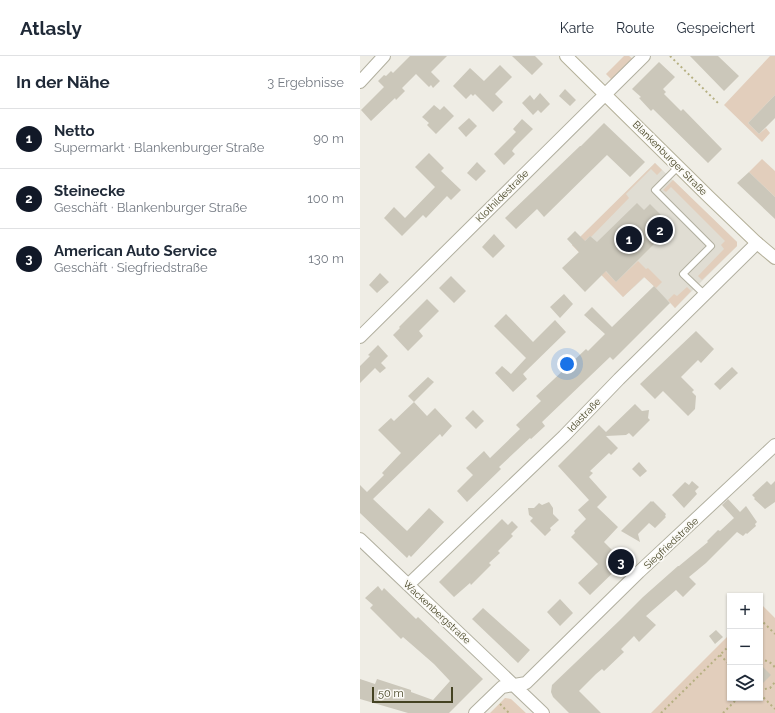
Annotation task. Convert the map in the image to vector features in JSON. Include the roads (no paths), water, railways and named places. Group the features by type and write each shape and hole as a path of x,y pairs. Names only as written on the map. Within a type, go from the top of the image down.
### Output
{"street":[{"path":"360,82 384,56"},
{"name":"Blankenburger Straße","path":"566,56 757,243 775,258"},
{"name":"Klothildestraße","path":"360,337 604,94 638,58"},
{"name":"Idastraße","path":"408,585 564,436 619,379 705,296 757,243"},
{"name":"Siegfriedstraße","path":"475,713 502,687 526,683 639,572 775,445"},
{"name":"Wackenbergstraße","path":"360,539 543,713"}],"lane":[{"path":"679,166 655,190 711,246 683,274 705,296"}],"place":[{"name":"Steinecke","path":"660,230"},
{"name":"Netto","path":"629,239"},
{"name":"American Auto Service","path":"621,562"}]}
